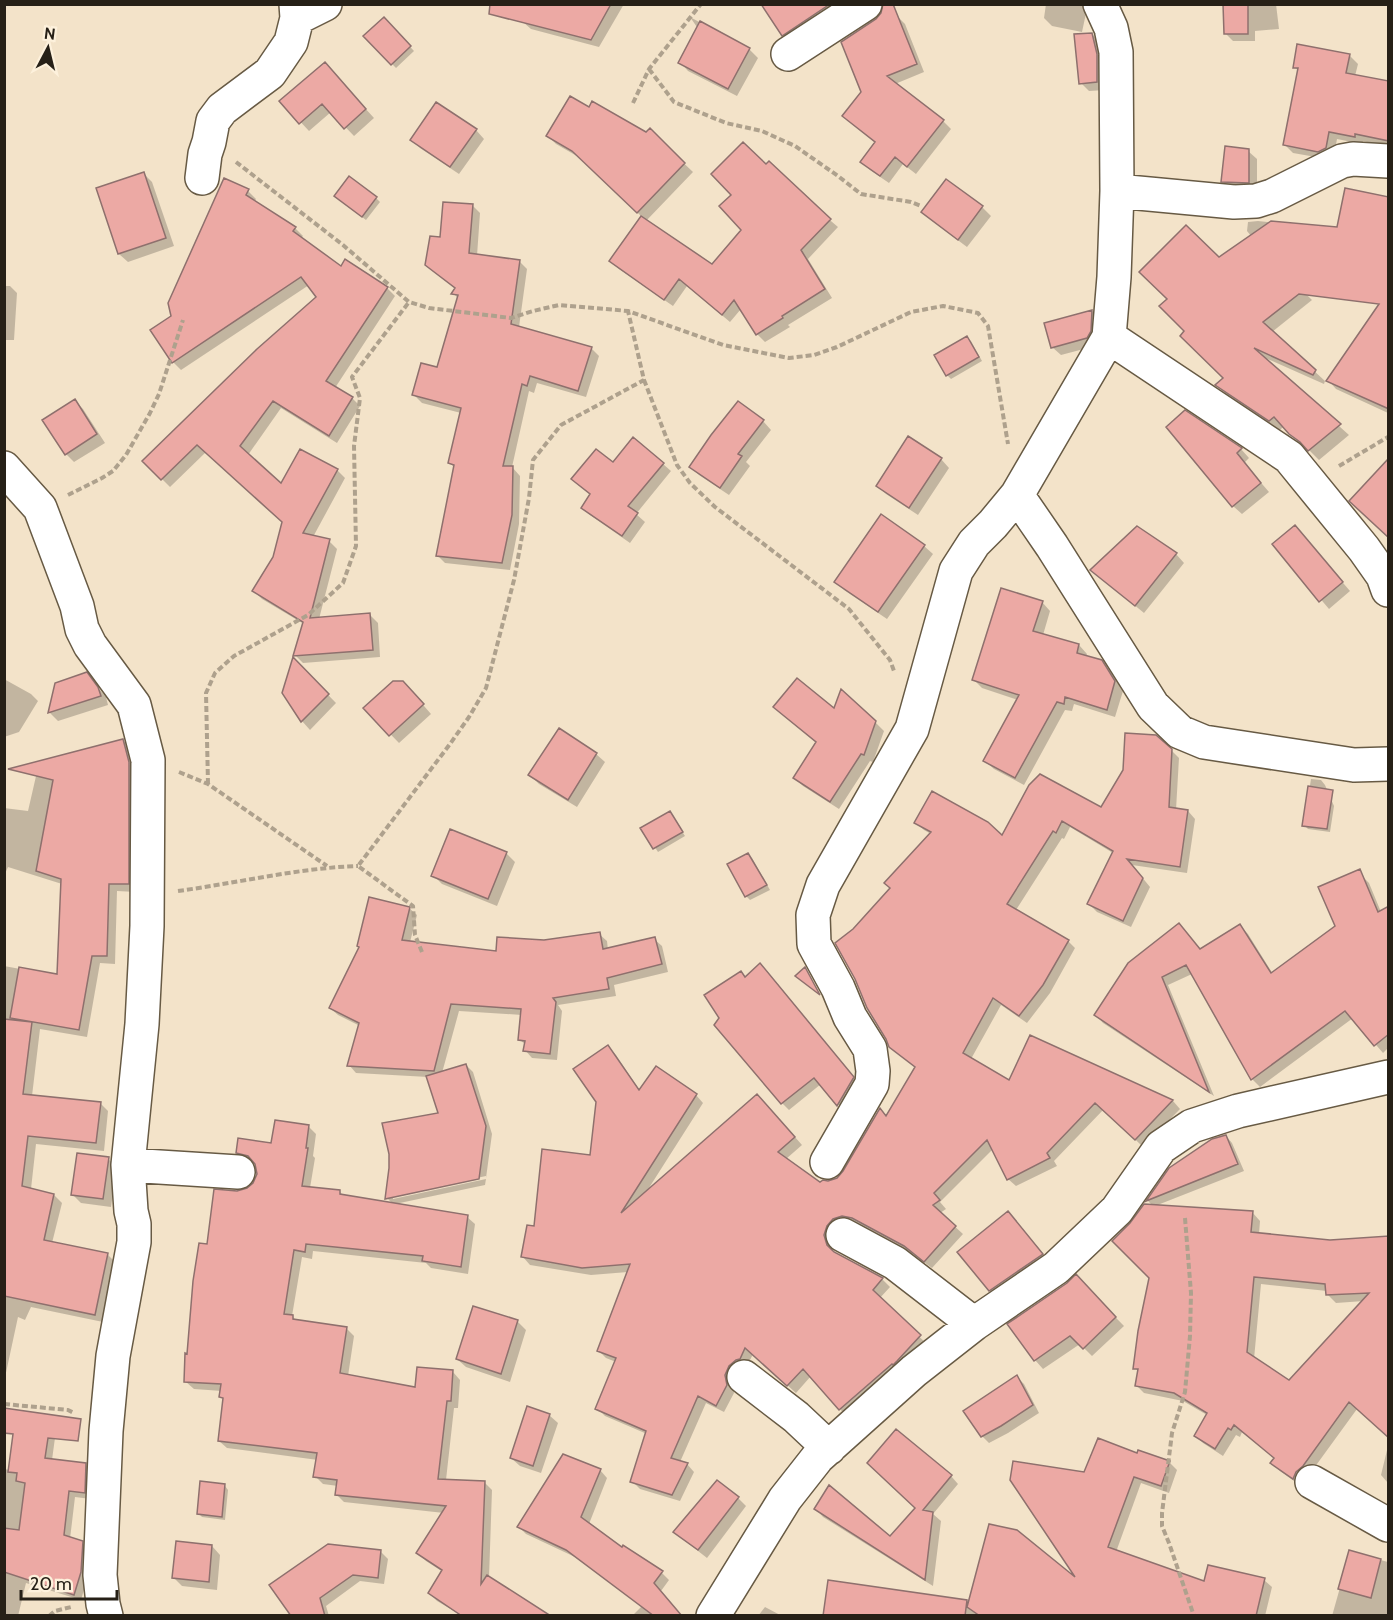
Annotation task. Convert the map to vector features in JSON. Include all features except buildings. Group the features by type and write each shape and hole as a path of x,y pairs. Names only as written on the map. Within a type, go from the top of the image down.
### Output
{"street":[{"path":"788,54 865,4"},
{"path":"827,1162 872,1084 873,1071 870,1049 850,1017 838,988 814,944 813,915 823,885 912,729 956,571 974,543 1017,495 1108,337 1114,277 1117,191 1116,52 1111,28 1100,4"},
{"path":"202,178 213,121 222,109 270,73 291,42 306,9"},
{"path":"1117,191 1234,202 1256,201 1272,196 1342,161 1353,159 1389,161"},
{"path":"1108,337 1289,457 1364,549 1383,576 1389,590"},
{"path":"4,468 40,508 77,606 82,629 90,645 134,705 148,760 148,895 142,1024 128,1165 131,1210 135,1224 134,1242 113,1356 106,1431 100,1575 106,1616"},
{"path":"1017,495 1153,706 1180,732 1204,742 1354,765 1389,764"},
{"path":"713,1616 785,1499 818,1457 914,1371 974,1324 1056,1268 1117,1210 1161,1147 1192,1126 1238,1112 1389,1077"},
{"path":"128,1165 238,1172"},
{"path":"843,1235 895,1263 974,1324"},
{"path":"744,1377 796,1417 829,1448"},
{"path":"1312,1482 1389,1525"}],"path":[{"path":"633,104 649,69 701,4"},
{"path":"649,69 674,102 726,123 762,131 795,146 861,195 910,202 921,206"},
{"path":"209,142 343,245 409,302 429,308 511,318 559,305 628,311 723,345 789,358 814,356 911,312 943,306 978,313 988,326 1017,495"},
{"path":"208,784 206,693 215,673 234,656 308,615 343,583 357,546 354,446 360,399 352,377 409,302"},
{"path":"628,311 644,381 676,465 690,483 715,507 849,609 890,660 894,671"},
{"path":"40,508 102,478 113,471 126,455 159,394 183,320"},
{"path":"358,866 450,744 486,688 514,580 529,498 532,460 561,425 644,381"},
{"path":"1310,483 1389,437"},
{"path":"148,760 208,784 327,867"},
{"path":"148,895 327,867 358,866 413,906 416,935 422,952"},
{"path":"1185,1218 1191,1293 1190,1336 1185,1392 1172,1433 1162,1526 1194,1616"},
{"path":"4,1404 68,1410 106,1431"}]}
